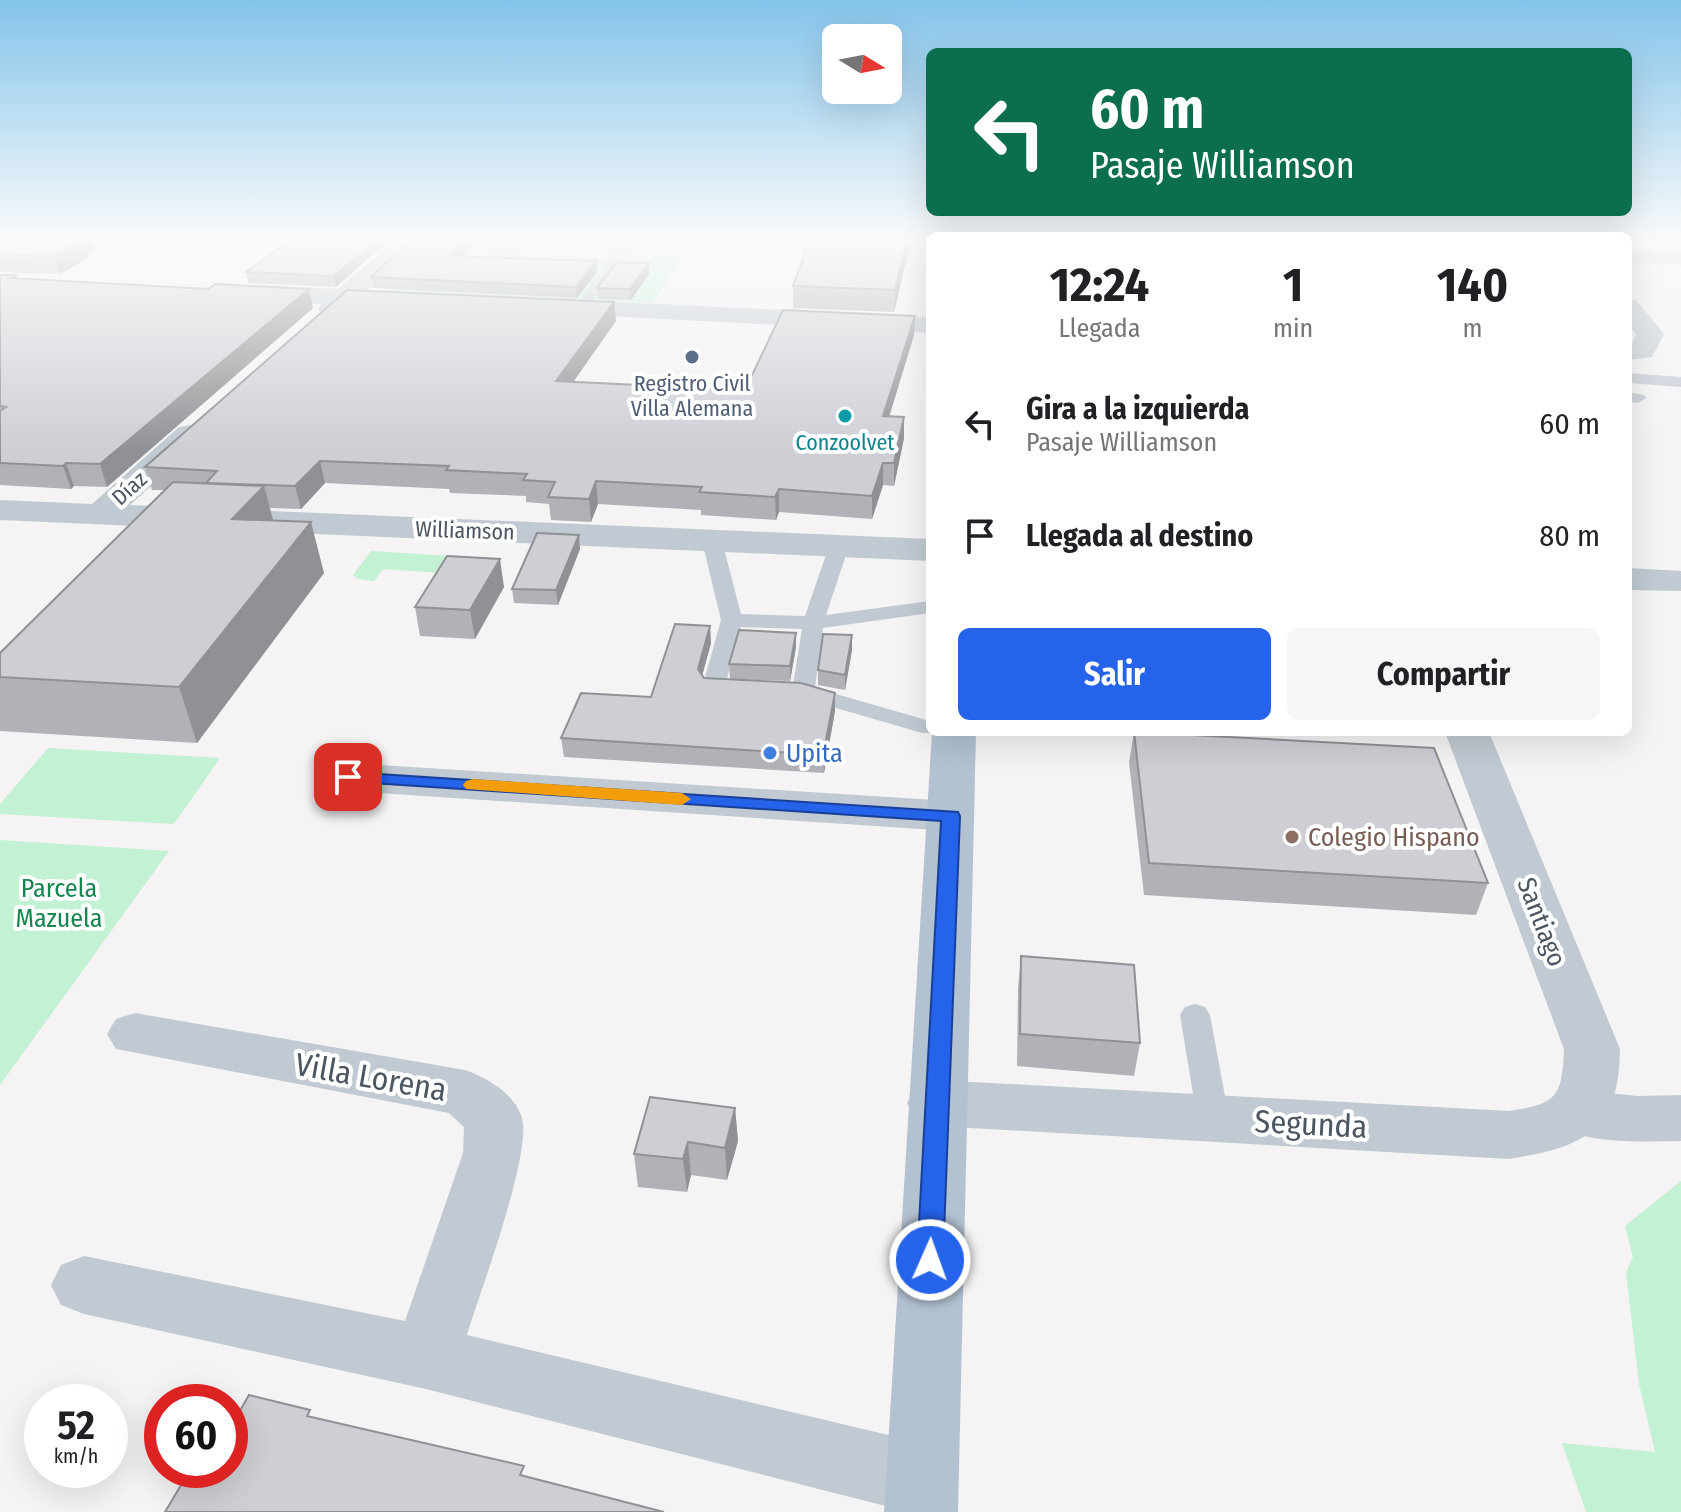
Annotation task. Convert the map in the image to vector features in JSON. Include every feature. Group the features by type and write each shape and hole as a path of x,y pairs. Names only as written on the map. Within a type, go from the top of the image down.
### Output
{"main road":[{"path":"922,1496 936,1103 951,816 946,736"}],"street":[{"path":"308,330 330,310"},
{"path":"612,310 926,325"},
{"path":"1632,312 1650,334 1635,351"},
{"name":"Díaz","path":"99,515 215,412"},
{"name":"Williamson","path":"0,510 926,550"},
{"path":"1632,579 1677,581"},
{"name":"Santiago","path":"1469,736 1592,1049 1592,1084 1578,1113"},
{"path":"348,777 951,816"},
{"name":"Villa Lorena","path":"135,1034 465,1093 494,1118 493,1153 426,1357"},
{"name":"Segunda","path":"936,1103 1509,1135 1545,1130 1578,1113"},
{"path":"1578,1113 1638,1119 1681,1118"},
{"path":"84,1285 426,1357 922,1496"}],"lane":[{"path":"1632,378 1681,382"},
{"path":"712,541 732,620 713,688 758,689"},
{"path":"839,546 813,623 795,691 926,727"},
{"path":"732,620 813,623 926,608"},
{"path":"1195,1015 1213,1118"}],"green space":[{"path":"371,551 451,556 442,573 383,569 374,581 358,579 353,575"},
{"path":"48,748 220,758 174,824 0,814 0,804"},
{"name":"Parcela Mazuela","path":"0,840 169,851 0,1085"},
{"path":"1681,1181 1681,1512 1586,1512 1562,1443 1655,1452 1639,1384 1626,1272 1633,1257 1625,1226"}],"building":[{"path":"0,310 284,310 100,464 0,463 0,411 6,407 0,406"},
{"path":"325,310 608,310 556,381 745,390 783,310 915,316 883,416 904,417 894,463 883,463 872,496 779,489 775,497 699,492 702,487 596,481 589,499 548,497 555,482 523,480 527,474 446,470 449,466 320,461 295,486 206,483 217,471 145,467"},
{"path":"173,482 264,486 232,519 311,522 179,687 0,677 0,653"},
{"path":"537,533 579,535 556,590 512,589"},
{"path":"447,556 500,559 470,610 415,607"},
{"path":"675,624 710,626 698,669 704,678 801,683 835,693 823,755 561,738 581,693 651,697"},
{"path":"739,630 796,633 790,666 729,664"},
{"path":"823,634 852,635 845,675 818,670"},
{"name":"Colegio Hispano","path":"1134,736 1209,736 1434,748 1488,883 1149,863"},
{"path":"1021,956 1134,965 1140,1043 1020,1034"},
{"path":"650,1097 735,1108 725,1148 688,1142 683,1159 634,1154"},
{"path":"248,1397 310,1410 307,1416 524,1466 520,1475 664,1512 165,1512 179,1488 248,1488"}],"slow traffic":[{"path":"473,785 682,799"}],"place":[{"name":"Registro Civil Villa Alemana","path":"692,357"},
{"name":"Conzoolvet","path":"845,416"},
{"name":"Upita","path":"770,753"},
{"name":"Colegio Hispano","path":"1292,837"}],"route":[{"path":"348,777 951,816 930,1260"}]}
